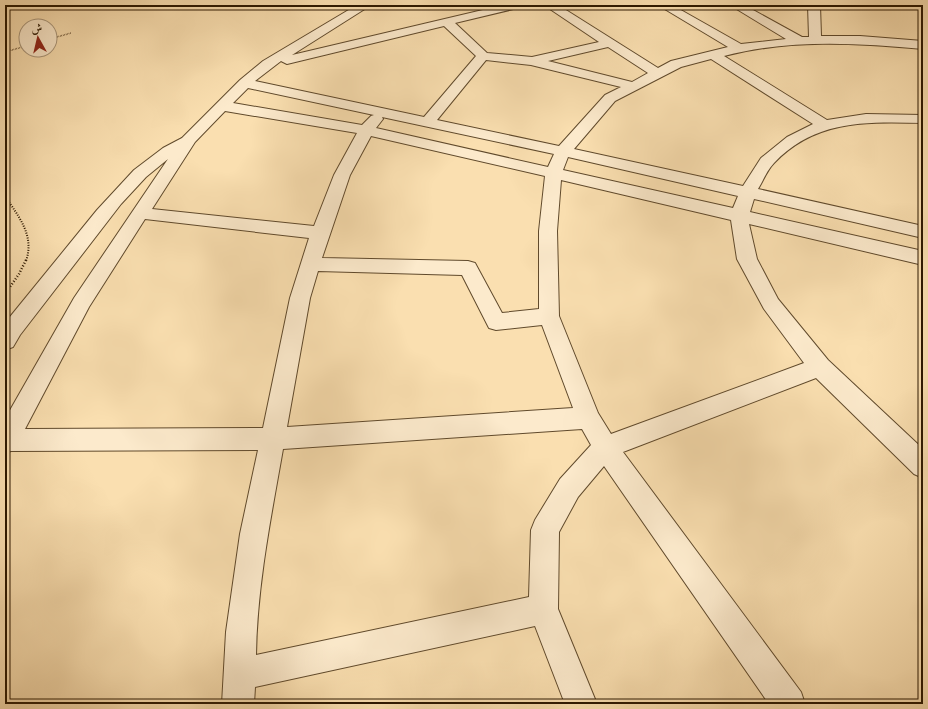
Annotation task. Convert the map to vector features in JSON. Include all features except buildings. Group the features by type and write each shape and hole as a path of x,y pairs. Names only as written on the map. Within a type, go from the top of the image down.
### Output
{"street":[{"path":"365,5 268,64 245,83 189,139 81,303 5,441 273,439 588,418"},
{"path":"268,64 518,5"},
{"path":"550,5 657,73"},
{"path":"664,5 739,48"},
{"path":"736,5 808,41"},
{"path":"808,41 814,5"},
{"path":"447,22 483,56 531,61 633,86"},
{"path":"305,41 343,33"},
{"path":"789,704 605,447 588,418 549,316 548,231 554,172 563,151 610,98 676,64 739,48 808,41 860,40 923,45"},
{"path":"531,61 610,43"},
{"path":"268,64 270,51 274,47"},
{"path":"712,54 824,125"},
{"path":"427,122 483,56"},
{"path":"245,83 563,151 923,232"},
{"path":"222,106 366,130 923,258"},
{"path":"238,704 241,632 254,534 300,298 320,233 342,175 366,130 382,112"},
{"path":"923,119 866,118 824,125 792,140 767,161 748,192 740,217 747,259 771,304 820,367 923,466"},
{"path":"7,333 108,208 146,167 167,150 189,139"},
{"path":"139,213 320,233"},
{"path":"310,264 468,268 496,322 549,316"},
{"path":"581,704 543,609 545,530 568,488 605,447 820,367"},
{"path":"240,674 543,609"}],"path":[{"path":"58,37 71,33"},
{"path":"5,52 18,48"},
{"path":"5,196 28,235 29,244 25,261 5,294"}]}
